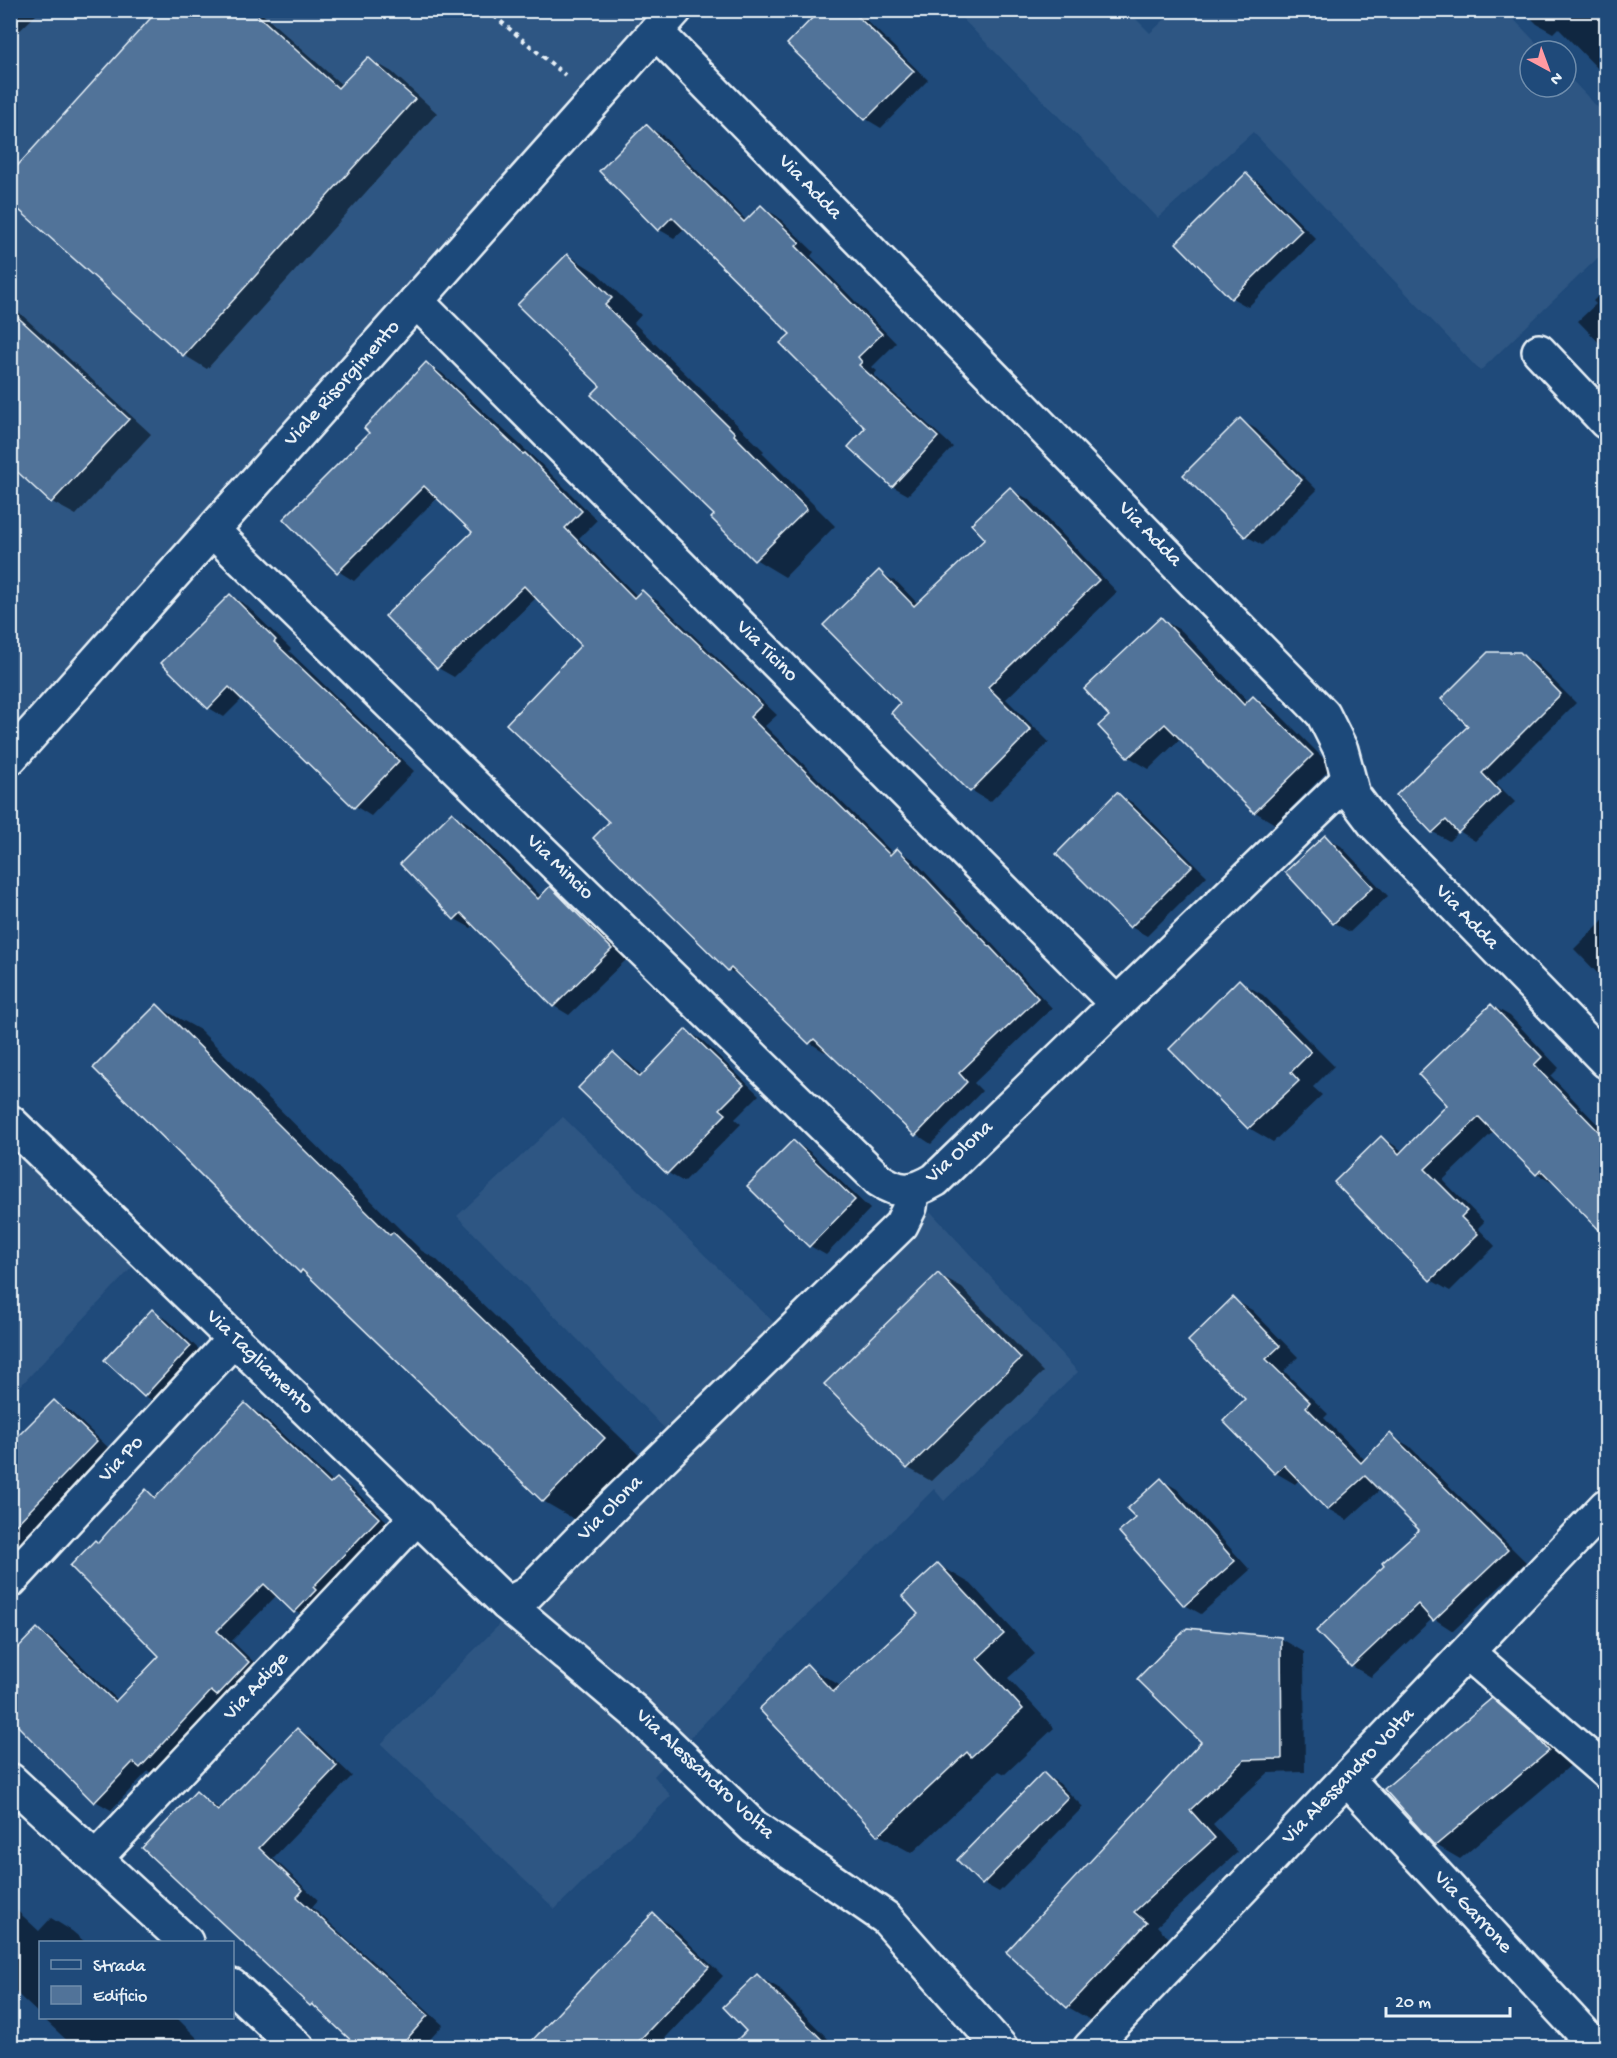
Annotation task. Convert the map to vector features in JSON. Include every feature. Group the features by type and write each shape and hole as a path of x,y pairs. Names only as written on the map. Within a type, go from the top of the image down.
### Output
{"street":[{"name":"Viale Risorgimento","path":"10,758 665,21"},
{"name":"Via Adda","path":"665,21 1323,714 1341,750 1347,781 1357,801 1374,823 1606,1061"},
{"name":"Via Ticino","path":"416,301 1116,1003"},
{"path":"1539,351 1606,422"},
{"name":"Via Mincio","path":"213,531 879,1180 893,1189 912,1191"},
{"name":"Via Olona","path":"507,1604 527,1594 617,1502 901,1225 910,1207 912,1191 935,1180 1347,781"},
{"name":"Via Tagliamento","path":"10,1122 507,1604"},
{"name":"Via Po","path":"10,1581 234,1339"},
{"name":"Via Alessandro Volta","path":"1090,2048 1606,1506"},
{"name":"Via Adige","path":"96,1858 418,1516"},
{"name":"Via Alessandro Volta","path":"507,1604 636,1712 754,1827 886,1918 1001,2048"},
{"path":"1468,1653 1606,1772"},
{"name":"Via Garrone","path":"1347,1779 1597,2048"},
{"path":"10,1780 185,1941"},
{"path":"234,1988 298,2048"}],"path":[{"path":"486,10 596,100"}],"shaded area":[{"path":"11,11 658,11 11,739"},
{"path":"955,11 1128,11 1150,33 1174,11 1506,11 1533,39 1518,39 1518,99 1578,99 1578,87 1606,116 1606,250 1480,371 1253,132 1158,218"},
{"path":"563,1117 796,1344 931,1212 1078,1372 944,1501 934,1489 797,1625 654,1776 671,1796 555,1909 381,1744 497,1627 520,1584 670,1434 457,1216"},
{"path":"10,1135 139,1260 11,1396 10,1396"}],"building":[{"path":"158,10 252,10 338,88 368,57 415,99 183,356 10,202 10,174"},
{"path":"820,10 851,10 914,71 865,120 787,44"},
{"path":"646,124 744,222 761,205 800,243 796,246 882,334 858,357 862,362 859,365 938,437 892,487 848,447 865,428 780,343 790,334 672,217 658,231 599,171"},
{"path":"1246,173 1302,230 1231,299 1176,243"},
{"path":"567,254 612,298 605,305 735,433 734,435 807,509 754,561 711,518 714,515 591,395 600,386 517,305"},
{"path":"10,310 129,419 51,503 10,465"},
{"path":"426,362 523,454 525,453 582,511 565,528 634,598 642,590 762,705 750,717 890,855 897,848 1038,998 959,1073 967,1082 915,1136 814,1039 809,1044 731,968 728,971 593,838 609,822 506,724 581,645 524,586 437,669 385,616 472,532 424,486 337,573 283,519 369,433 364,428"},
{"path":"1240,418 1302,480 1245,537 1183,475"},
{"path":"1010,487 1099,580 988,687 1031,730 970,792 891,713 900,703 823,625 879,570 914,606 985,539 971,524"},
{"path":"230,594 276,640 274,642 399,761 354,808 229,687 208,709 161,663"},
{"path":"1161,617 1244,705 1253,696 1313,755 1254,813 1165,724 1128,758 1098,726 1109,716 1084,689"},
{"path":"1488,652 1520,652 1561,694 1482,773 1500,792 1458,833 1446,820 1432,833 1396,795 1468,726 1441,699"},
{"path":"1117,792 1192,866 1130,928 1056,854"},
{"path":"452,812 538,899 550,886 612,949 553,1007 461,913 454,920 400,864"},
{"path":"1325,835 1373,887 1333,924 1285,872"},
{"path":"1239,979 1311,1052 1291,1072 1299,1081 1248,1129 1169,1049"},
{"path":"157,1004 390,1235 393,1232 605,1438 543,1502 302,1270 300,1273 93,1068"},
{"path":"1491,1004 1542,1057 1534,1065 1606,1139 1606,1237 1541,1170 1536,1175 1479,1117 1425,1169 1467,1211 1461,1217 1478,1234 1430,1281 1334,1182 1381,1136 1399,1154 1447,1105 1418,1074"},
{"path":"686,1029 744,1085 720,1109 726,1114 667,1174 578,1088 613,1052 640,1077"},
{"path":"793,1140 855,1200 809,1247 747,1186"},
{"path":"938,1273 1021,1358 907,1469 824,1384"},
{"path":"1233,1297 1280,1346 1266,1359 1310,1402 1306,1407 1361,1463 1390,1433 1508,1550 1433,1621 1418,1604 1351,1667 1316,1631 1384,1566 1382,1563 1419,1530 1365,1476 1327,1510 1284,1465 1275,1474 1223,1421 1245,1399 1188,1341"},
{"path":"152,1309 191,1346 144,1397 104,1360"},
{"path":"54,1400 97,1441 10,1531 10,1444"},
{"path":"245,1403 330,1484 337,1478 379,1518 313,1587 316,1590 294,1613 264,1584 217,1631 249,1662 217,1696 211,1691 140,1768 133,1762 94,1803 10,1718 10,1656 37,1628 115,1702 159,1656 70,1566 95,1540 98,1543 146,1489 155,1498"},
{"path":"1161,1478 1235,1561 1184,1606 1119,1532 1136,1518 1127,1509"},
{"path":"938,1563 1004,1634 977,1659 1023,1709 971,1757 967,1752 878,1836 759,1709 807,1664 833,1692 918,1614 902,1596"},
{"path":"1187,1628 1281,1637 1282,1759 1244,1760 1190,1810 1215,1838 1134,1912 1147,1923 1067,2008 1006,1952 1201,1742 1137,1679"},
{"path":"1492,1698 1537,1737 1549,1751 1435,1846 1384,1789"},
{"path":"297,1728 337,1766 259,1848 303,1890 297,1897 428,2015 399,2048 359,2048 312,2004 310,2006 142,1848 196,1791 218,1811"},
{"path":"1043,1772 1068,1797 982,1885 957,1860"},
{"path":"653,1913 709,1967 632,2048 525,2048"},
{"path":"757,1974 830,2048 729,2048 746,2031 723,2007"}]}
